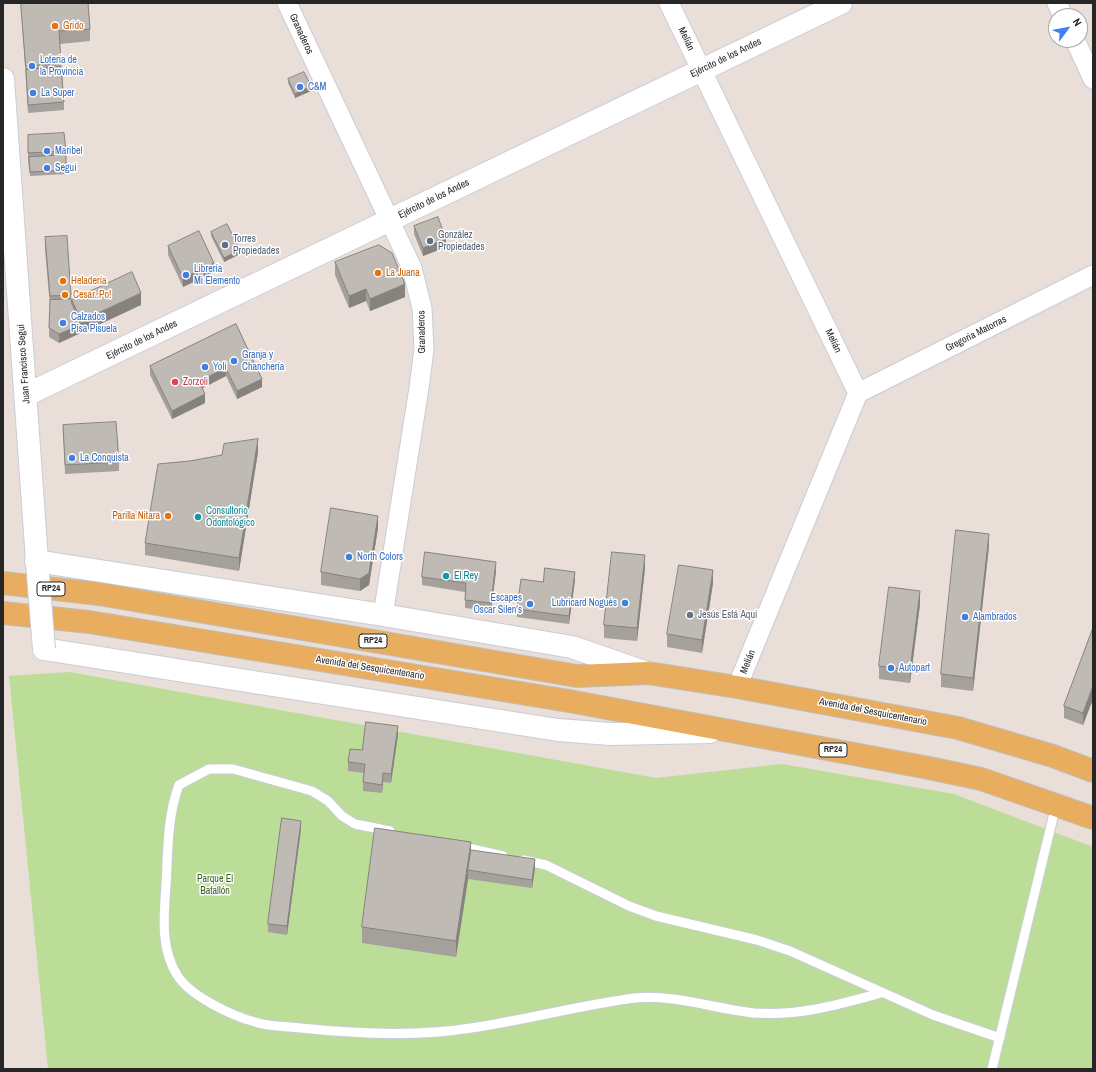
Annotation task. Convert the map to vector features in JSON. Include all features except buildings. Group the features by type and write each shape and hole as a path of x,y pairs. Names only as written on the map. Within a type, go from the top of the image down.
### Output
{"main road":[{"name":"Avenida del Sesquicentenario","path":"3,583 99,594 577,676 648,674 737,687 958,728 1053,756 1093,771"},
{"name":"Avenida del Sesquicentenario","path":"3,613 105,624 569,701 736,732 981,779 1093,818"}],"street":[{"name":"Granaderos","path":"287,3 412,268 422,308 424,349 383,615"},
{"name":"Melián","path":"669,3 858,393 737,687"},
{"name":"Ejército de los Andes","path":"26,395 841,3"},
{"path":"1078,48 1093,79"},
{"name":"Juan Francisco Seguí","path":"3,79 44,649"},
{"name":"Gregoria Matorras","path":"858,393 1093,275"},
{"name":"Avenida del Sesquicentenario","path":"37,568 383,615 572,647 648,674"},
{"name":"Avenida del Sesquicentenario","path":"44,649 558,730 610,734 736,732"}],"lane":[{"path":"400,833 355,824 342,816 328,801 312,791 233,769 210,769 179,785 173,800 170,820 163,928 168,956 178,977 200,996 231,1014 257,1023 359,1034 394,1034 469,1029 637,998 667,999 753,1012 791,1014 825,1008 881,993"},
{"path":"992,1069 1056,805"},
{"path":"452,845 546,865 628,906 656,916 757,940 790,951 933,1016 1000,1038"}],"green space":[{"name":"Parque El Batallón","path":"70,672 656,778 782,764 954,794 1093,847 1093,1069 48,1069 9,676"}],"place":[{"name":"Grido","path":"55,26"},
{"name":"Lotería de la Provincia","path":"32,66"},
{"name":"C&M","path":"300,87"},
{"name":"La Super","path":"33,93"},
{"name":"Maribel","path":"47,151"},
{"name":"Segui","path":"47,168"},
{"name":"González Propiedades","path":"430,241"},
{"name":"Torres Propiedades","path":"225,245"},
{"name":"La Juana","path":"378,273"},
{"name":"Librería Mi Elemento","path":"186,275"},
{"name":"Heladería","path":"63,281"},
{"name":"Cesar..Po!","path":"65,295"},
{"name":"Calzados Pisa Pisuela","path":"63,323"},
{"name":"Granja y Chanchería","path":"234,361"},
{"name":"Yoli","path":"205,367"},
{"name":"Zorzoli","path":"175,382"},
{"name":"La Conquista","path":"72,458"},
{"name":"Parilla Nitara","path":"168,516"},
{"name":"Consultorio Odontológico","path":"198,517"},
{"name":"North Colors","path":"349,557"},
{"name":"El Rey","path":"446,576"},
{"name":"Lubricard Nogués","path":"625,603"},
{"name":"Escapes Oscar Silen's","path":"530,604"},
{"name":"Jesús Está Aquí","path":"690,615"},
{"name":"Alambrados","path":"965,617"},
{"name":"Autopart","path":"891,668"}]}
